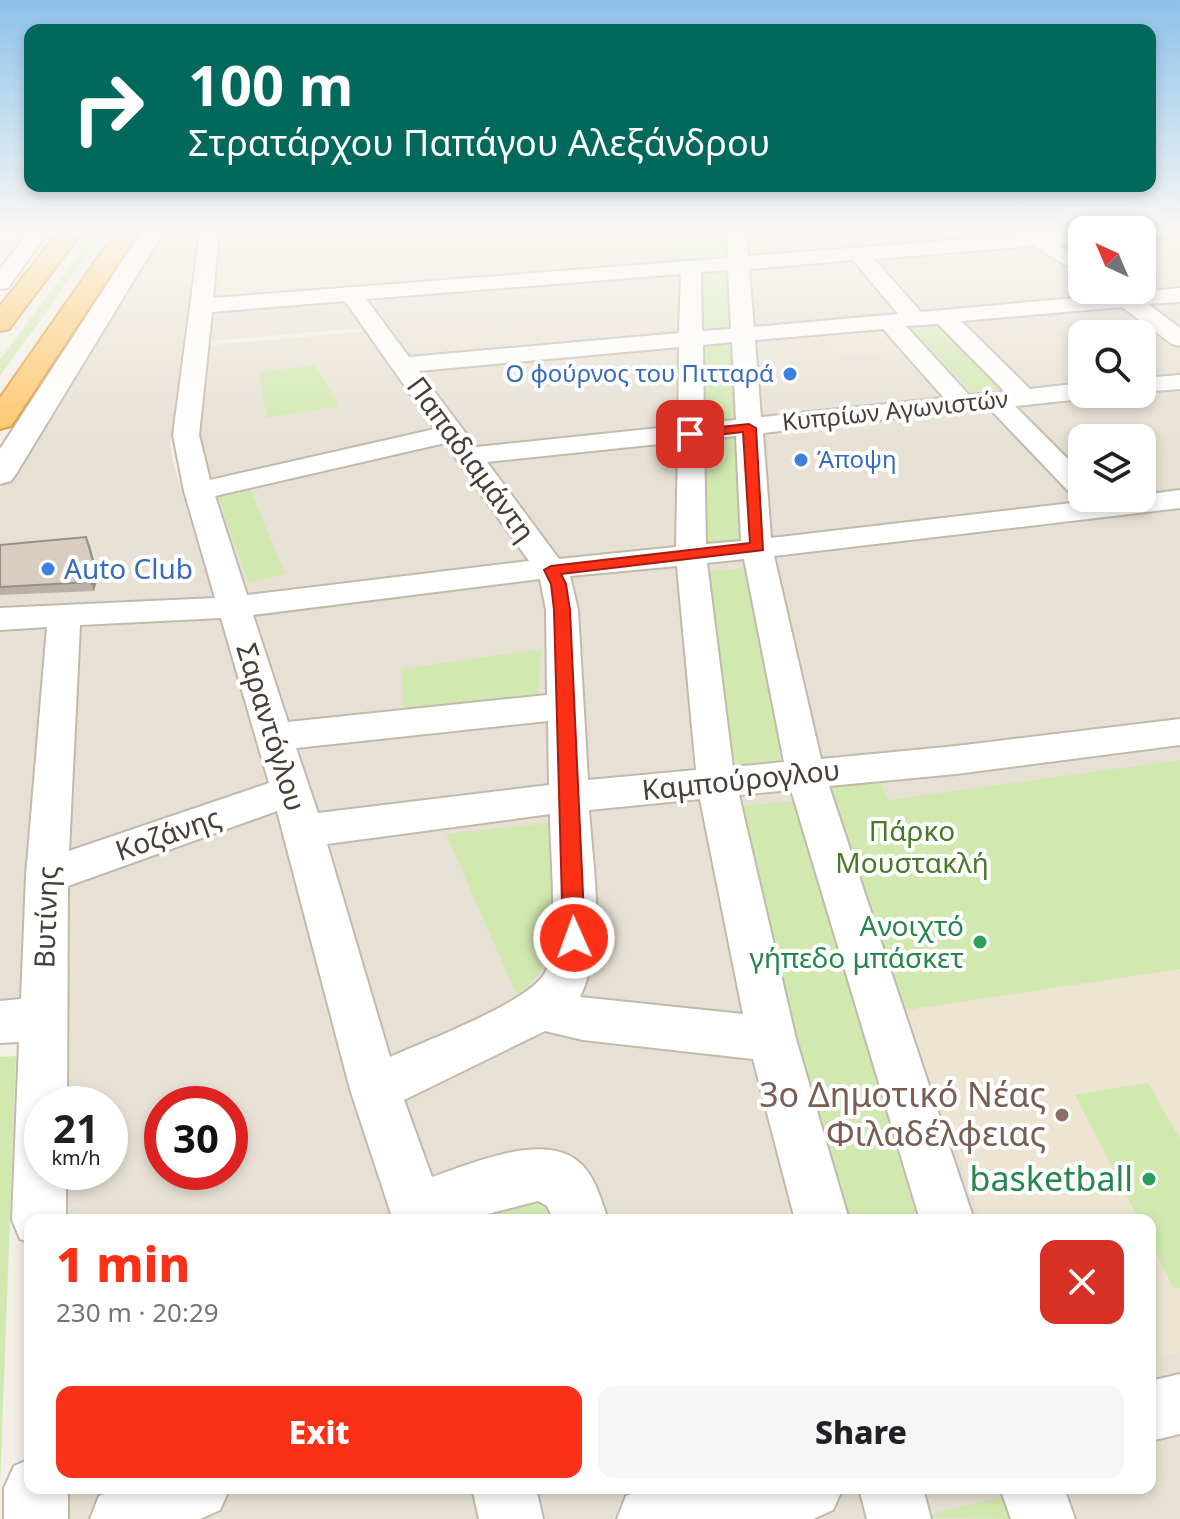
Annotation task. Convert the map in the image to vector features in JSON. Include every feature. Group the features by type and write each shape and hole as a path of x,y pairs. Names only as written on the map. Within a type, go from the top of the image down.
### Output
{"highway":[{"path":"0,323 18,300"},
{"path":"0,420 82,300"}],"street":[{"path":"0,474 109,300"},
{"name":"Σαραντόγλου","path":"201,300 186,435 188,455 296,811 375,1089 418,1214"},
{"path":"200,306 277,300"},
{"name":"Παπαδιαμάντη","path":"355,300 551,570 558,584 562,610 574,938 569,976 560,991 542,1009 375,1089"},
{"path":"691,300 691,555 716,782 772,1039 820,1214"},
{"path":"742,300 757,547 805,773 945,1214"},
{"path":"899,300 915,319"},
{"path":"404,365 944,317 1068,302"},
{"path":"1132,304 1180,339"},
{"path":"944,317 1024,397"},
{"path":"889,321 963,404"},
{"path":"1156,384 1180,382"},
{"name":"Κυπρίων Αγωνιστών","path":"198,491 460,445 690,434 1068,392"},
{"path":"995,400 1068,475"},
{"path":"1156,499 1180,499"},
{"path":"0,619 235,607 459,578 757,547 1068,502"},
{"name":"Βυτίνης","path":"38,1214 21,1020 47,876 64,615"},
{"path":"273,737 566,706"},
{"name":"Καμπούρογλου","path":"296,811 569,797 956,760 1180,732"},
{"name":"Κοζάνης","path":"47,876 296,811"},
{"path":"542,1009 583,1019 772,1039"},
{"path":"421,1214 532,1176 552,1175 567,1186 579,1214"},
{"path":"1156,1410 1180,1404"},
{"path":"36,1494 36,1519"},
{"path":"122,1519 183,1494"},
{"path":"505,1494 511,1519"},
{"path":"686,1516 784,1494"},
{"path":"893,1494 899,1519"},
{"path":"1034,1494 1043,1519"}],"shaded area":[{"path":"117,300 1068,300 1068,304 1156,304 1156,300 1180,300 1180,491 1156,494 1156,424 1068,424 1068,504 565,563 382,326 188,343 170,442 173,462 395,1214 62,1214 61,1190 128,1190 128,1086 49,1086 0,1008 0,489"},
{"path":"886,328 906,351 842,356 824,333"},
{"path":"372,331 548,579 1180,507 1180,1519 533,1519 528,1494 1156,1494 1156,1214 436,1214 196,459 203,346"},
{"name":"3ο Δημοτικό Νέας Φιλαδέλφειας","path":"1180,969 1180,1352 1156,1357 1156,1214 980,1214 905,1010"},
{"path":"66,1494 478,1494 485,1519 67,1519"}],"green space":[{"path":"45,300 55,300 0,376 0,360"},
{"path":"696,300 733,300 736,331 697,334"},
{"path":"941,326 1004,388 972,392 911,329"},
{"path":"735,341 736,419 701,422 701,345"},
{"path":"315,365 339,406 267,418 259,372"},
{"path":"739,436 746,538 706,543 700,440"},
{"path":"250,489 285,574 249,583 217,496"},
{"path":"750,567 781,762 731,771 708,572"},
{"path":"541,649 538,697 404,713 401,669"},
{"name":"Πάρκο Μουστακλή","path":"1180,760 1180,969 905,1010 824,785 879,779 888,800"},
{"path":"796,801 915,1214 839,1214 738,806"},
{"path":"550,823 557,941 538,974 518,998 446,834"},
{"path":"16,1056 0,1486 0,1057"},
{"name":"basketball","path":"1148,1083 1180,1139 1180,1288 1174,1289 1156,1254 1156,1214 1136,1214 1075,1095"},
{"path":"540,1195 547,1214 489,1214"},
{"path":"1014,1494 1022,1519 918,1517"}],"building":[{"name":"Auto Club","path":"86,537 95,568 90,582 0,587 0,545"}],"place":[{"name":"Ο φούρνος του Πιτταρά","path":"790,374"},
{"name":"Άποψη","path":"801,460"},
{"name":"Auto Club","path":"48,569"},
{"name":"Ανοιχτό γήπεδο μπάσκετ","path":"980,942"},
{"name":"3ο Δημοτικό Νέας Φιλαδέλφειας","path":"1062,1115"},
{"name":"basketball","path":"1149,1179"}],"route":[{"path":"574,938 562,610 558,584 551,570 757,547 749,428 690,434"}]}
